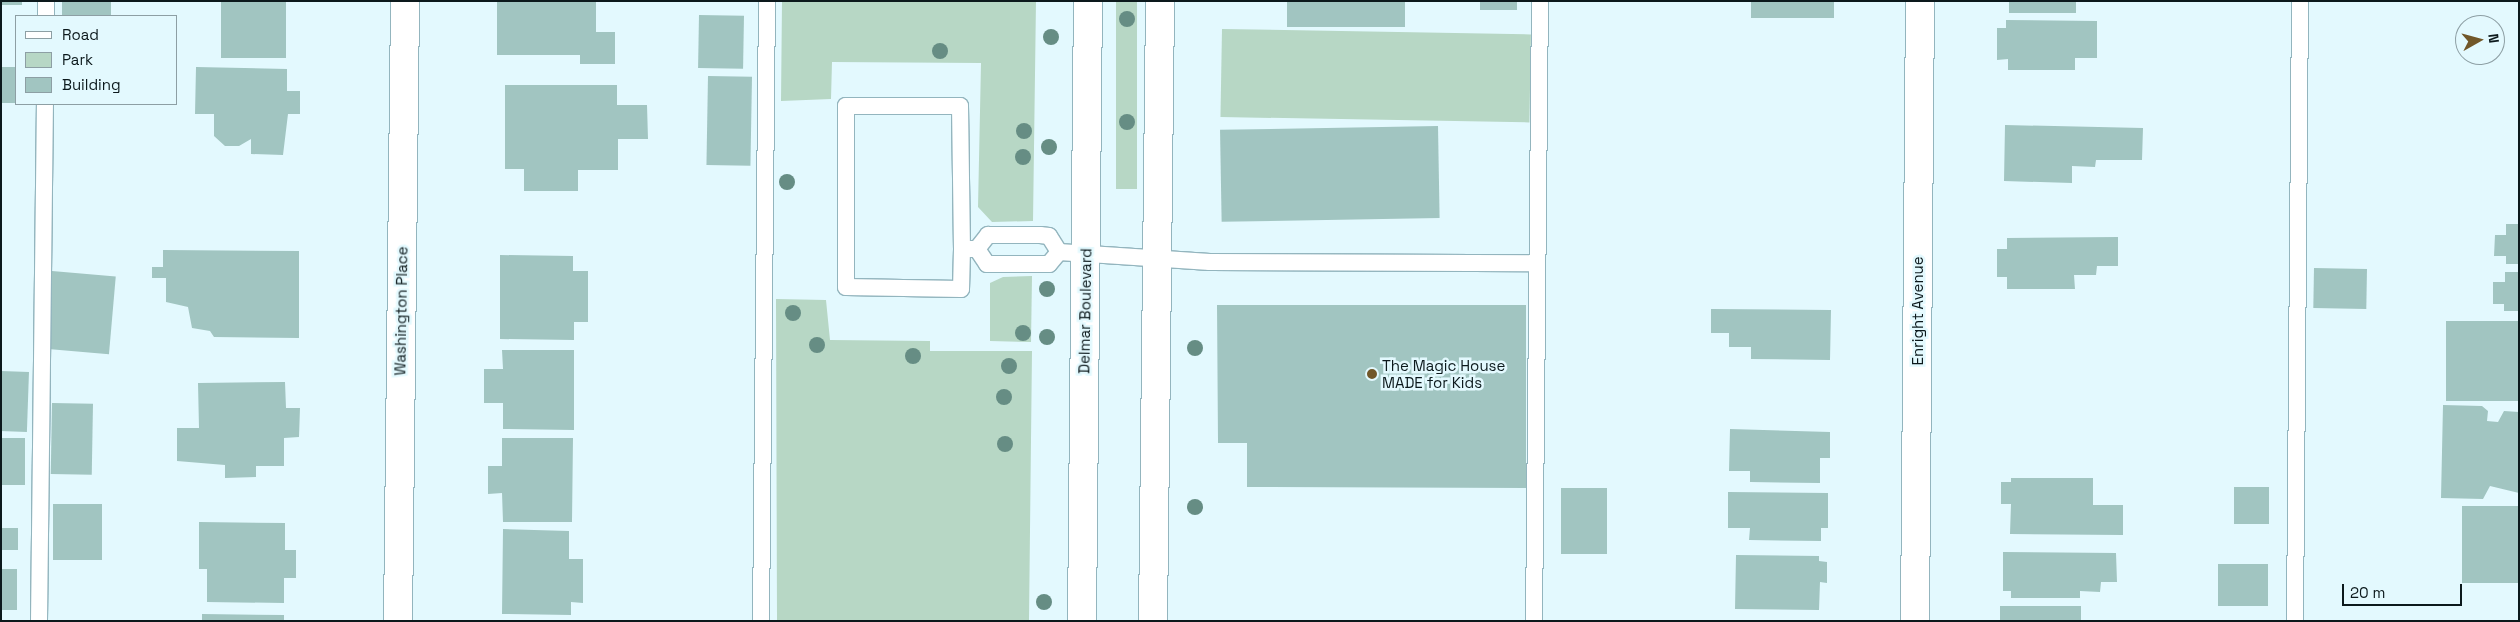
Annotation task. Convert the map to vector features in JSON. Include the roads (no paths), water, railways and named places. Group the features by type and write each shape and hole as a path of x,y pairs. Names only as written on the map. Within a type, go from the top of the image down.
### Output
{"main road":[{"name":"Washington Place","path":"398,621 405,1"},
{"name":"Delmar Boulevard","path":"1082,621 1072,252 1088,1"},
{"path":"1153,621 1160,1"},
{"name":"Enright Avenue","path":"1915,621 1920,1"}],"lane":[{"path":"46,1 46,15"},
{"path":"761,621 767,1"},
{"path":"1534,621 1540,1"},
{"path":"2295,621 2300,1"},
{"path":"39,621 45,105"},
{"path":"1072,252 1049,236 988,235 969,249 961,289 846,287 846,106 960,106 969,249 987,264 1049,264 1072,252 1210,262 1538,264"}],"place":[{"name":"The Magic House MADE for Kids","path":"1372,374"}]}
